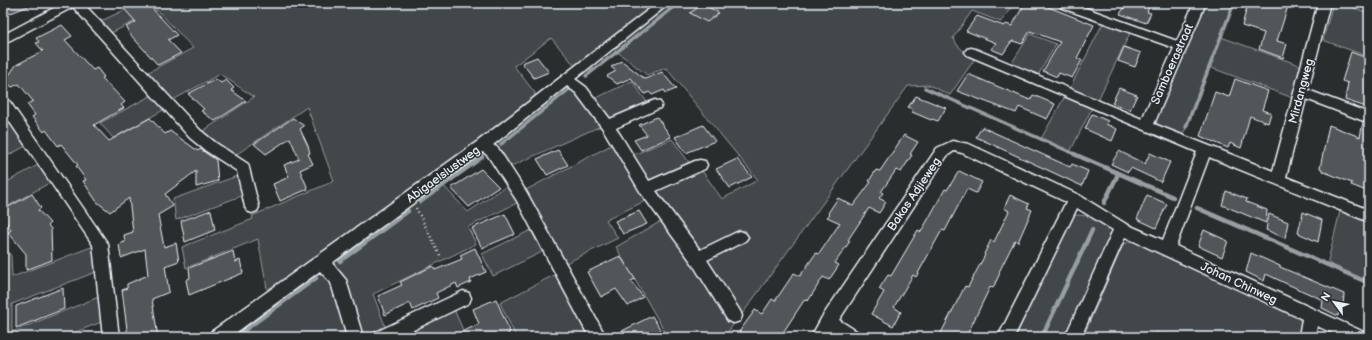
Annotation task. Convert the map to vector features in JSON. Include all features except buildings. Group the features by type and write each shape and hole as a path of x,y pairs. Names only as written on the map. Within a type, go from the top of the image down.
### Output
{"street":[{"path":"3,40 73,3 81,8 195,134 211,147 244,168 252,207"},
{"name":"Abigaelslustweg","path":"217,337 483,145 664,3"},
{"path":"1063,3 1066,6 1180,46"},
{"name":"Samboerastraat","path":"1146,126 1200,3"},
{"name":"Mirdangweg","path":"1278,180 1324,3"},
{"path":"971,52 1146,126 1369,216"},
{"path":"567,80 581,90 608,126 646,189 697,258 734,316"},
{"path":"1301,92 1369,118"},
{"path":"3,102 100,244 111,337"},
{"path":"608,126 656,105"},
{"path":"483,145 493,152 522,197 598,337"},
{"name":"Bakas Adjieweg","path":"818,337 942,152 952,146 964,148 1074,199"},
{"path":"1166,249 1205,150"},
{"path":"646,189 700,165"},
{"path":"1006,337 1074,199"},
{"name":"Johan Chinweg","path":"1074,199 1121,228 1358,337"},
{"path":"1073,337 1121,228"},
{"path":"697,258 740,237"},
{"path":"321,262 338,280 355,337"},
{"path":"382,337 463,298"},
{"path":"1307,337 1312,316"},
{"path":"828,322 852,337"}],"path":[{"path":"406,200 418,210 441,257"}],"shaded area":[{"path":"139,3 658,3 576,67 551,38 514,66 535,93 535,98 513,118 268,294 258,239 186,268 182,247 253,219 252,216 334,181 307,107 234,156 200,133 254,97 220,74 171,101 145,74 193,48 157,10 109,34 99,22"},
{"path":"667,3 1014,3 1001,22 972,11 953,38 958,46 974,60 950,95 929,85 908,86 740,317 703,260 748,236 745,230 698,253 652,190 700,168 722,199 758,180 666,68 647,75 611,47"},
{"path":"1206,3 1234,3 1221,37 1302,66 1293,98 1209,67 1182,138 1161,128 1156,122 1156,118"},
{"path":"1333,3 1338,3 1369,13 1369,57 1323,40"},
{"path":"1104,21 1131,31 1097,102 1069,90"},
{"path":"1030,34 1056,44 1037,77 1010,66"},
{"path":"632,81 649,105 609,121 592,100"},
{"path":"565,85 577,92 603,125 509,167 494,146 496,142"},
{"path":"154,94 167,108 113,138 100,123"},
{"path":"1066,94 1093,106 1070,152 1041,139"},
{"path":"5,117 28,145 3,158 3,118"},
{"path":"672,139 691,165 648,186 630,156"},
{"path":"615,143 649,199 606,220 618,238 564,264 524,191"},
{"path":"40,164 51,182 3,209 3,184"},
{"path":"240,175 244,195 176,220 173,199"},
{"path":"439,181 468,212 508,185 519,202 468,227 476,244 373,294 387,331 375,337 360,337 334,269 333,262"},
{"path":"1341,207 1369,218 1369,283 1327,265"},
{"path":"1082,215 1095,219 1105,225 1108,230 1109,242 1065,337 1014,337 1072,217"},
{"path":"665,219 694,259 733,325 724,337 668,337 616,247"},
{"path":"531,230 542,252 493,276 482,254"},
{"path":"1134,241 1143,242 1297,317 1302,323 1300,337 1167,337 1156,332 1154,337 1083,337 1123,245"},
{"path":"3,243 11,256 12,277 94,246 96,272 12,304 12,332 101,296 104,321 63,337 3,337"},
{"path":"313,271 321,272 332,283 346,331 333,337 221,337"},
{"path":"556,274 591,337 516,337 500,303"},
{"path":"453,307 466,337 392,337"}],"waterway":[{"path":"586,76 679,3"},
{"path":"1186,127 1234,3"},
{"path":"501,144 573,86"},
{"path":"925,88 1077,155"},
{"path":"1074,154 1173,197"},
{"path":"420,202 482,157"},
{"path":"1104,203 1118,174"},
{"path":"1197,208 1369,283"},
{"path":"340,261 408,211"},
{"path":"1042,337 1092,230"},
{"path":"235,337 316,278"}]}
